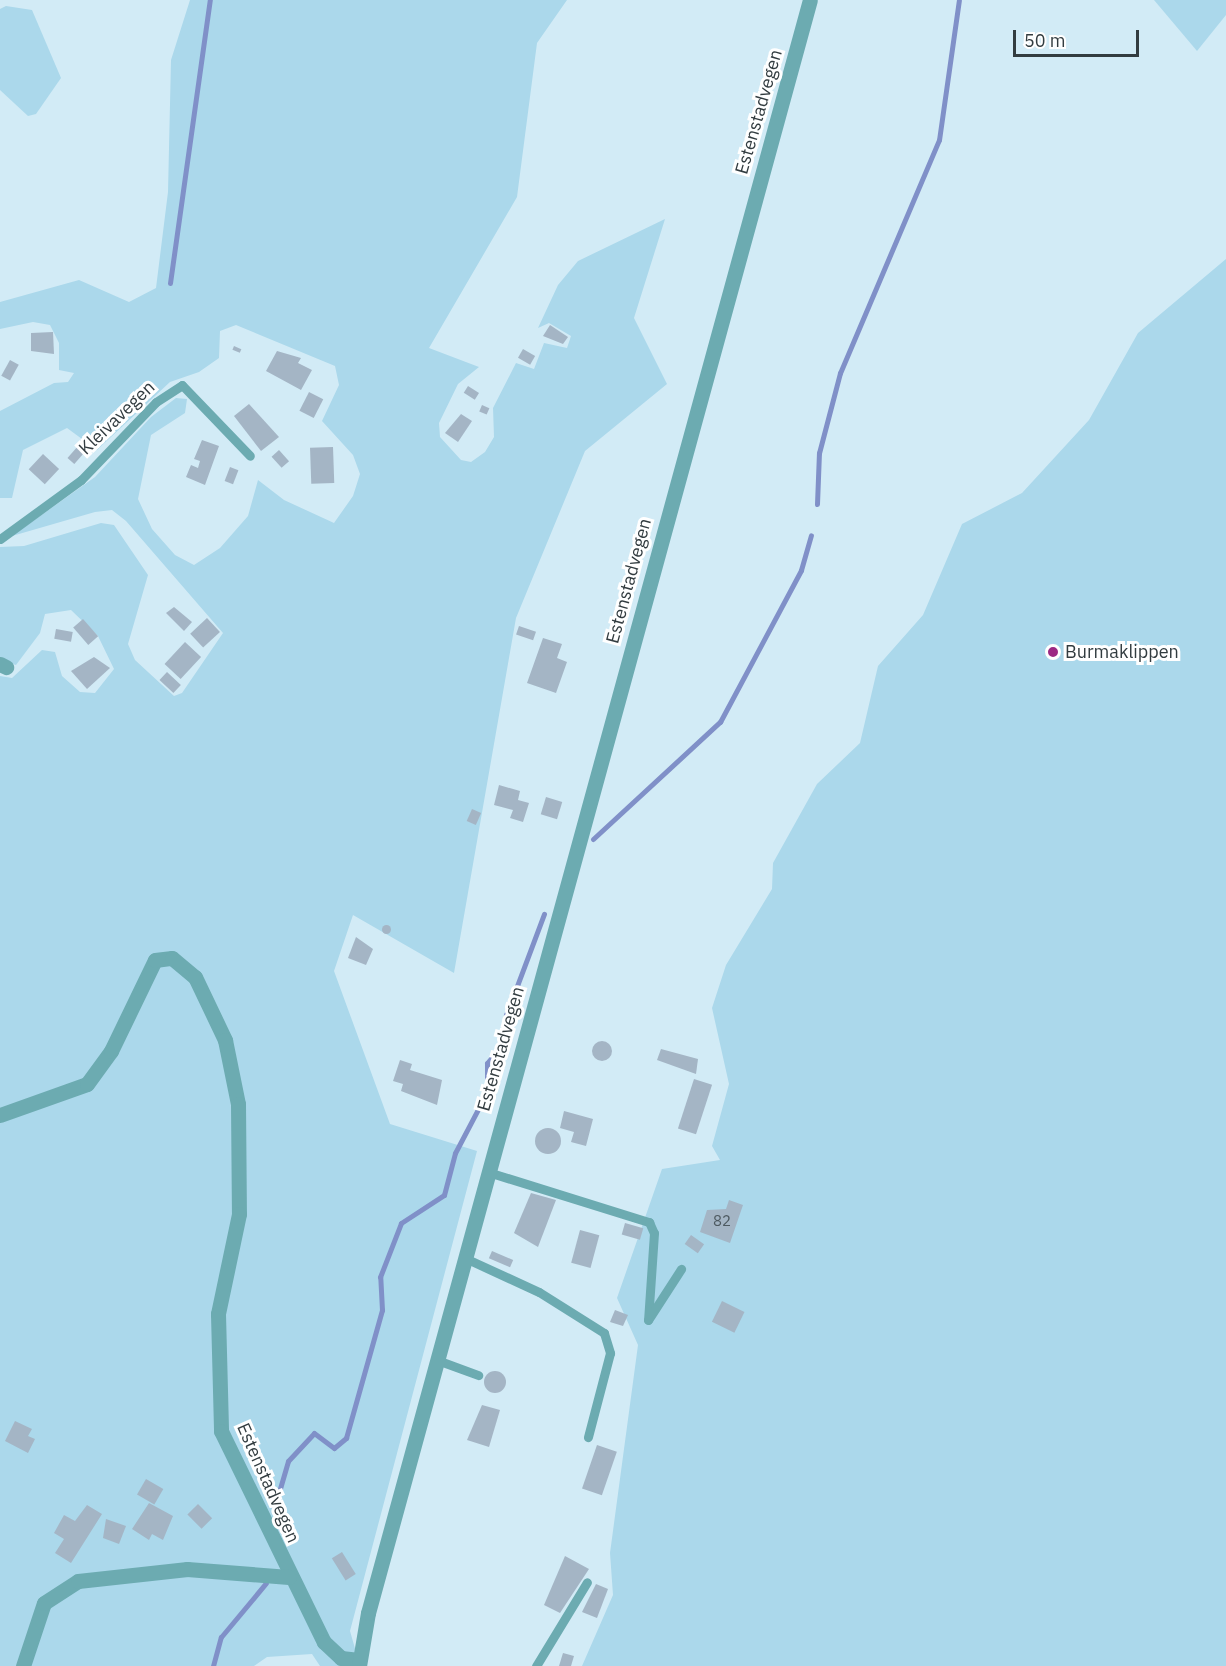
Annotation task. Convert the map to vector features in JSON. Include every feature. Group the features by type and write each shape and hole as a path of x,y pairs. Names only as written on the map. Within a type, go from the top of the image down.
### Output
{"street":[{"name":"Estenstadvegen","path":"0,1115 87,1084 111,1051 155,960 172,958 195,977 225,1040 238,1104 239,1214 219,1303 217,1411 230,1457 289,1577 330,1651 359,1663 437,1360 810,0"},
{"path":"23,1666 44,1603 78,1581 186,1569 289,1577"}],"lane":[{"name":"Kleivavegen","path":"0,539 81,480 156,402 182,385 250,456"},
{"path":"488,1172 649,1222 654,1233 648,1320 681,1269"},
{"path":"465,1258 539,1292 604,1332 610,1353 588,1437"},
{"path":"437,1360 478,1375"},
{"path":"536,1666 587,1582"}],"shaded area":[{"path":"190,0 567,0 537,43 517,197 429,348 479,367 458,384 439,423 440,437 461,460 471,462 485,452 494,437 493,408 516,363 534,369 544,343 567,348 571,336 549,323 538,328 558,285 578,261 665,219 634,318 667,384 585,451 516,618 454,973 353,915 334,971 390,1124 477,1151 350,1631 360,1666 320,1666 312,1654 267,1657 254,1666 0,1666 0,676 12,678 42,650 55,652 62,676 80,692 95,693 114,669 98,636 71,610 45,614 40,633 16,665 0,660 0,547 24,546 101,523 114,525 148,575 128,644 135,660 174,696 182,693 223,633 126,521 112,510 95,512 12,536 95,477 151,417 176,398 187,399 185,413 151,435 138,499 152,529 175,555 194,565 220,548 248,516 258,480 284,500 334,523 353,496 360,474 353,455 322,421 339,385 335,366 236,325 220,331 219,358 199,372 170,382 97,450 67,428 23,450 12,498 0,498 0,411 54,383 68,382 74,373 59,370 59,343 50,325 33,322 0,329 0,302 79,280 129,302 156,288 168,192 171,60"},
{"path":"1154,0 1226,0 1226,15 1197,51"},
{"path":"6,6 32,10 61,78 36,114 28,116 0,90 0,9"},
{"path":"1226,259 1226,1666 582,1666 613,1595 610,1553 638,1345 617,1298 662,1169 720,1160 712,1146 729,1084 712,1008 726,965 772,889 773,863 817,784 860,743 878,666 923,615 962,524 1022,493 1089,420 1138,333"}],"building":[{"path":"550,325 568,337 563,344 543,336"},
{"path":"53,332 54,354 31,351 31,333"},
{"path":"234,346 241,349 240,353 232,350"},
{"path":"523,349 535,356 530,365 518,358"},
{"path":"277,351 301,358 298,363 312,370 301,390 266,371"},
{"path":"10,360 19,365 10,381 1,376"},
{"path":"468,386 479,393 475,400 464,393"},
{"path":"309,392 323,399 314,418 299,411"},
{"path":"249,404 279,437 261,451 234,416"},
{"path":"482,405 489,408 487,415 479,411"},
{"path":"461,414 472,421 458,442 445,433"},
{"path":"202,440 219,446 205,485 186,477 191,465 198,468 200,461 194,459"},
{"path":"78,446 85,452 74,464 68,458"},
{"path":"333,447 334,483 311,484 310,448"},
{"path":"279,450 289,461 282,468 272,457"},
{"path":"43,454 59,469 45,484 29,469"},
{"path":"230,467 238,470 233,484 225,481"},
{"path":"174,607 192,622 184,631 166,613"},
{"path":"207,618 220,632 203,648 190,634"},
{"path":"83,619 98,636 88,645 73,628"},
{"path":"519,626 536,632 533,640 516,635"},
{"path":"56,629 73,632 71,642 54,639"},
{"path":"543,638 562,644 557,658 567,662 556,693 527,683"},
{"path":"185,642 201,657 181,679 165,664"},
{"path":"94,657 110,668 87,689 71,671"},
{"path":"167,672 181,685 173,693 159,680"},
{"path":"499,785 520,791 518,800 529,803 523,822 510,818 513,810 494,805"},
{"path":"546,797 562,802 557,819 541,814"},
{"path":"472,809 481,813 476,825 467,821"},
{"path":"386,925 390,929 386,933 382,929"},
{"path":"356,937 373,949 366,965 348,958"},
{"path":"602,1041 609,1044 612,1051 609,1058 602,1061 595,1058 592,1051 595,1044"},
{"path":"661,1049 698,1059 696,1074 657,1060"},
{"path":"400,1060 412,1064 410,1070 442,1080 437,1105 401,1091 403,1084 393,1081"},
{"path":"694,1079 712,1085 696,1134 678,1128"},
{"path":"564,1111 593,1119 586,1146 571,1142 574,1132 560,1128"},
{"path":"548,1128 557,1132 561,1141 557,1150 548,1154 539,1150 535,1141 539,1132"},
{"path":"531,1193 556,1200 538,1247 514,1233"},
{"path":"729,1200 743,1205 730,1243 700,1232 707,1210 726,1209"},
{"path":"625,1223 643,1228 640,1240 622,1235"},
{"path":"580,1230 599,1235 591,1268 571,1263"},
{"path":"691,1235 704,1244 698,1253 685,1244"},
{"path":"492,1251 513,1260 510,1267 489,1258"},
{"path":"722,1301 744,1312 734,1333 712,1322"},
{"path":"615,1310 628,1315 623,1326 610,1322"},
{"path":"495,1371 503,1374 506,1382 503,1390 495,1393 487,1390 484,1382 487,1374"},
{"path":"482,1405 500,1410 489,1447 467,1440"},
{"path":"15,1421 32,1429 28,1436 35,1439 28,1453 5,1441"},
{"path":"597,1445 617,1452 602,1495 582,1488"},
{"path":"146,1479 163,1489 154,1505 137,1495"},
{"path":"149,1503 173,1516 163,1540 152,1534 149,1540 132,1529"},
{"path":"198,1504 212,1518 202,1529 187,1515"},
{"path":"87,1505 102,1514 71,1563 55,1553 64,1539 54,1533 64,1515 75,1521"},
{"path":"106,1519 126,1526 119,1544 103,1538"},
{"path":"342,1552 356,1574 346,1580 332,1558"},
{"path":"565,1556 589,1569 560,1613 544,1605"},
{"path":"596,1584 608,1589 597,1618 582,1612"},
{"path":"563,1653 574,1656 571,1666 559,1666"}],"waterway":[{"path":"170,283 210,0"},
{"path":"817,504 819,453 840,373 939,140 959,0"},
{"path":"593,839 720,722 801,570 811,535"},
{"path":"274,1509 288,1461 314,1433 334,1448 346,1438 382,1310 380,1277 401,1223 444,1195 455,1153 487,1092 487,1063 504,1043 506,1015 544,914"},
{"path":"213,1666 221,1637 266,1583"}],"place":[{"name":"Burmaklippen","path":"1053,652"}]}
